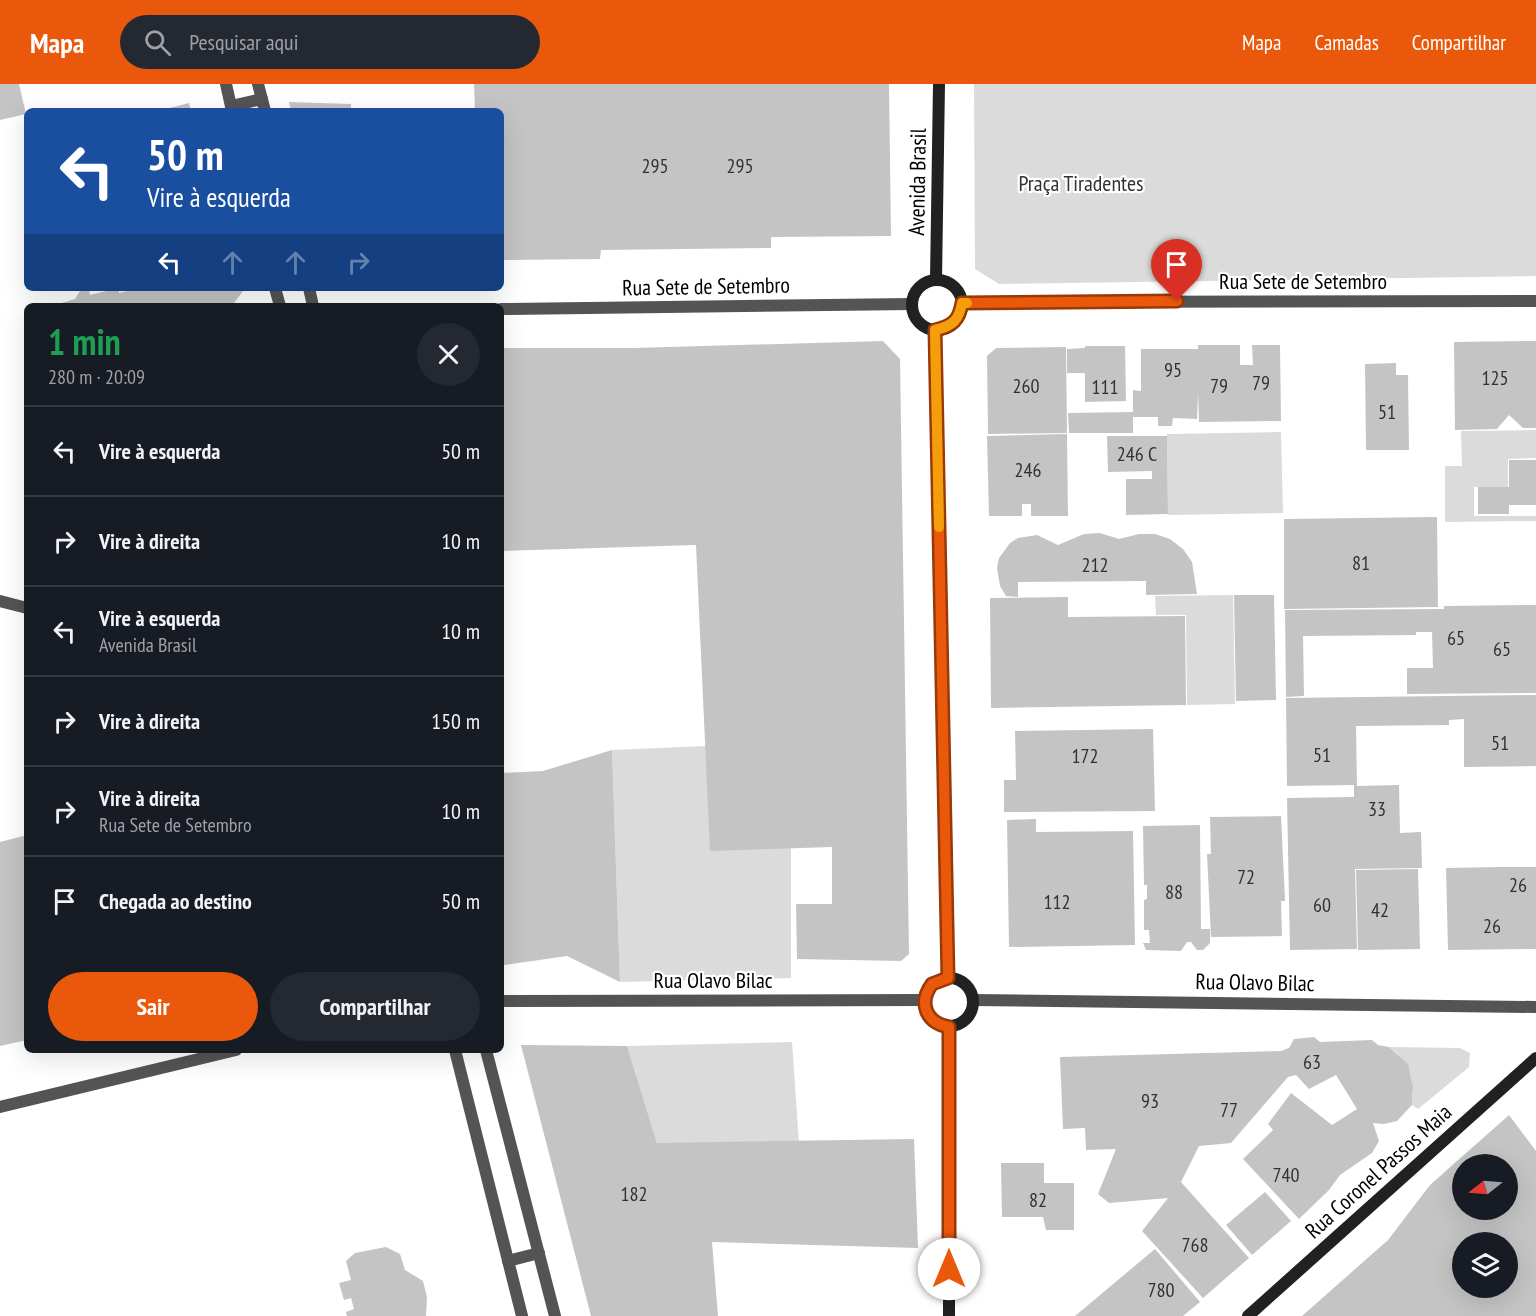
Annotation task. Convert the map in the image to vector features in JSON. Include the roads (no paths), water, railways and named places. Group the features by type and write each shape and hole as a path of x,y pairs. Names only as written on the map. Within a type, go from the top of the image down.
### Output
{"main road":[{"name":"Avenida Brasil","path":"936,280 939,84"},
{"path":"936,280 948,282 958,291 962,303 960,317 949,327 935,330 923,326 914,317 912,303 915,292 924,283 936,280"},
{"path":"935,330 948,978"},
{"path":"948,978 965,984 973,1000 972,1010 967,1019 959,1025 949,1027 939,1025 925,1010 924,1000 932,984 948,978"},
{"path":"949,1027 949,1316"},
{"name":"Rua Coronel Passos Maia","path":"1248,1316 1536,1058"}],"street":[{"path":"226,84 232,108 263,105 258,84"},
{"name":"Rua Sete de Setembro","path":"962,303 1536,302"},
{"name":"Rua Sete de Setembro","path":"504,309 912,303"},
{"path":"0,601 24,607"},
{"name":"Rua Olavo Bilac","path":"504,1002 924,1000"},
{"name":"Rua Olavo Bilac","path":"973,1000 1536,1007"},
{"path":"0,1107 224,1053"},
{"path":"455,1053 522,1316"},
{"path":"487,1053 555,1316"},
{"path":"508,1261 539,1253"}],"park label":[{"name":"Praça Tiradentes","path":"1081,183"}]}
